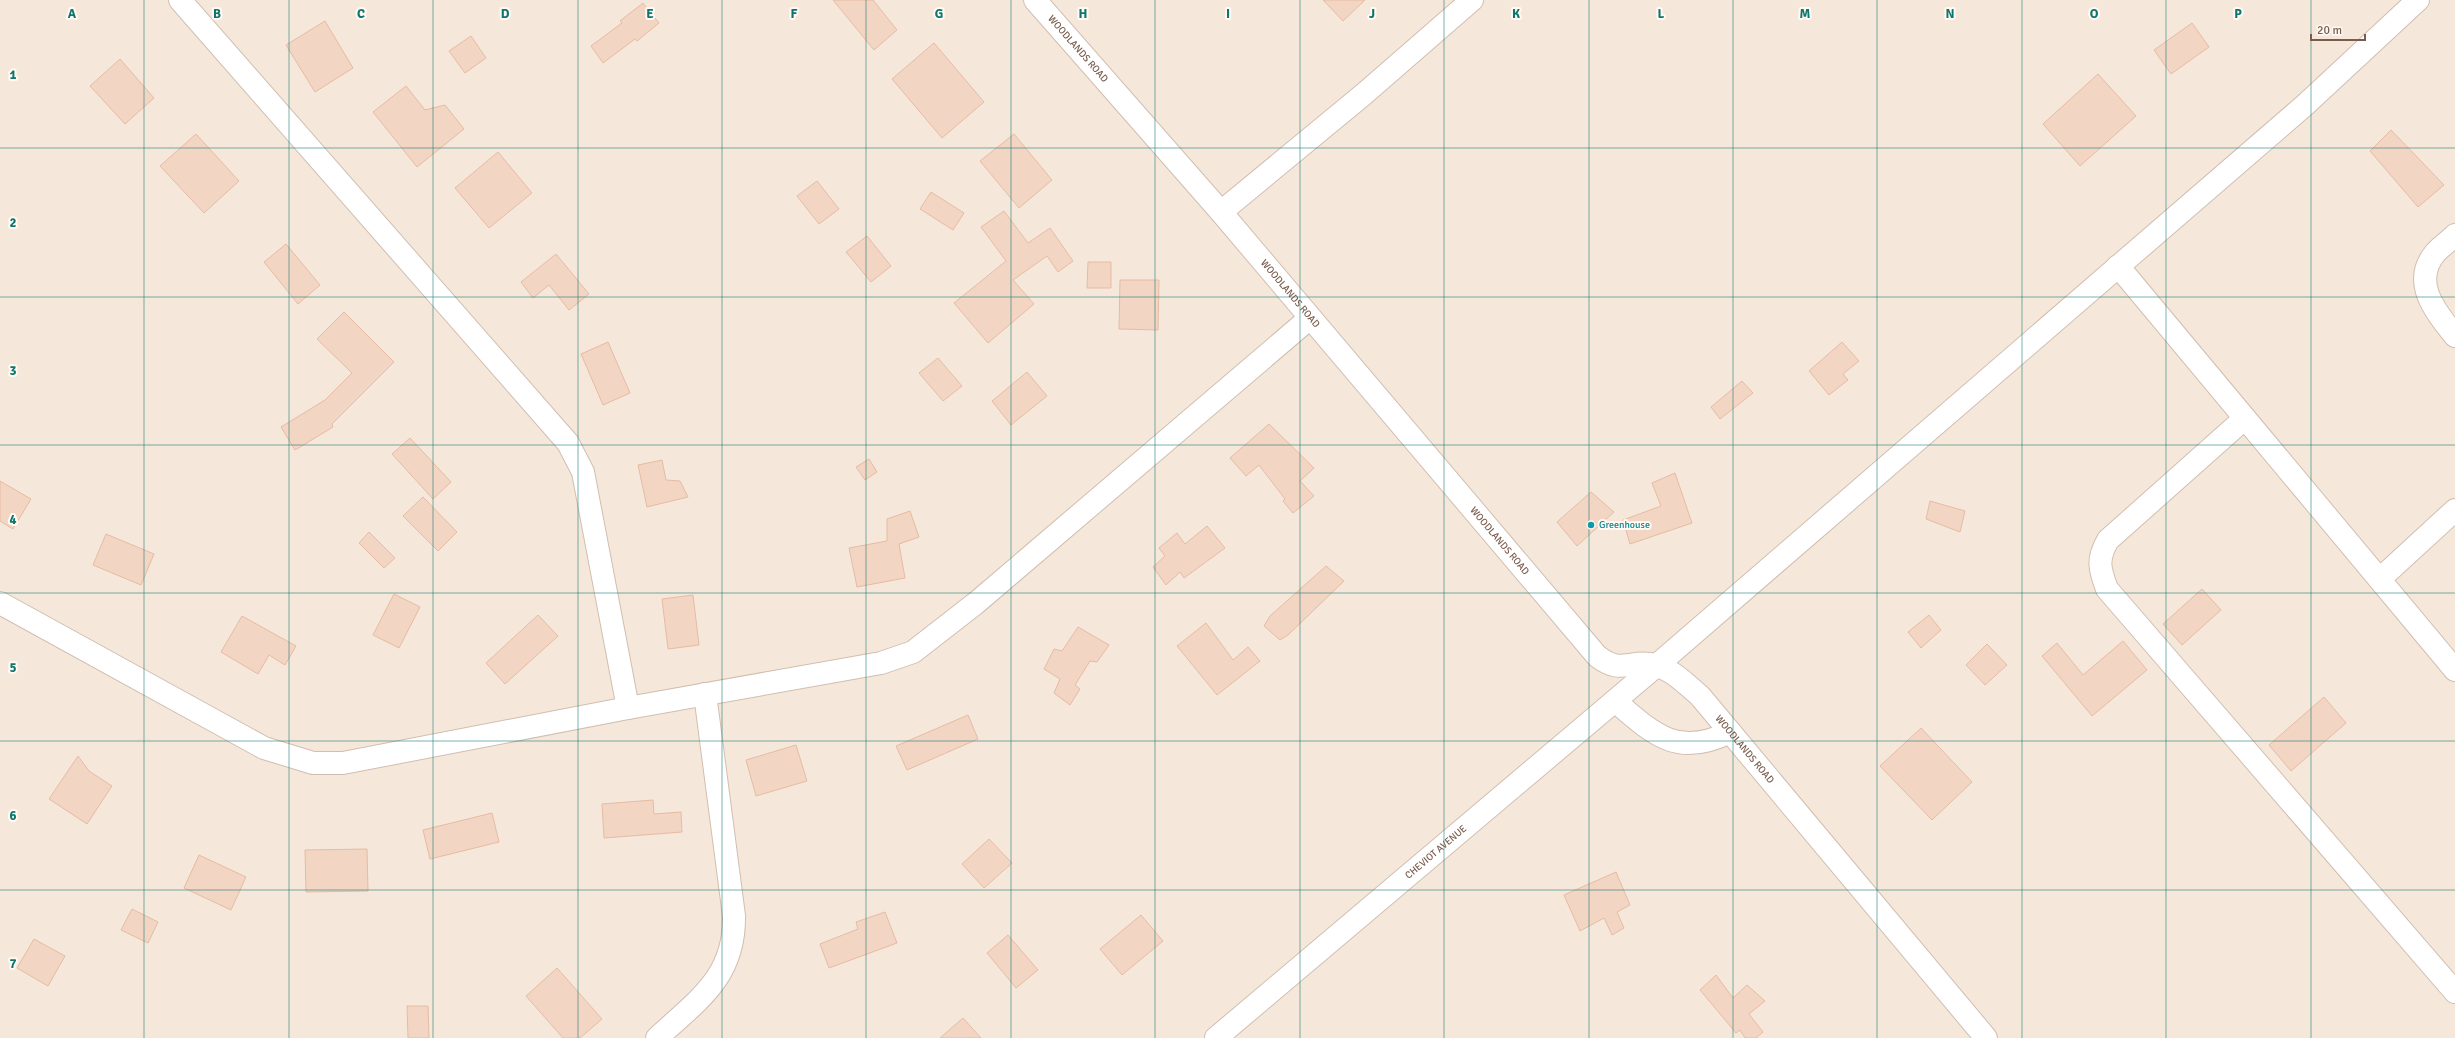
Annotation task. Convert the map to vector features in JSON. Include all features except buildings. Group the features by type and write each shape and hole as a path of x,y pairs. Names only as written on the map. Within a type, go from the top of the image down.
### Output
{"street":[{"path":"180,0 568,443 583,472 628,708"},
{"name":"WOODLANDS ROAD","path":"1035,0 1221,212 1597,656 1616,667 1656,666 1672,674 1700,696 1986,1038"},
{"path":"1221,212 1364,94 1472,0"},
{"name":"CHEVIOT AVENUE","path":"1216,1038 1656,666 2305,105 2418,0"},
{"path":"2455,235 2436,252 2429,264 2425,286 2433,308 2455,336"},
{"path":"2118,266 2244,419 2381,578 2455,670"},
{"path":"0,603 264,748 313,763 343,763 628,708 881,663 913,652 976,603 1310,318"},
{"path":"2244,419 2108,540 2100,553 2102,577 2107,589 2455,992"},
{"path":"2381,578 2455,510"},
{"path":"657,1038 701,998 718,977 729,958 734,936 734,916 705,694"},
{"path":"1615,701 1648,730 1671,740 1700,744 1730,732"}],"shaded area":[{"path":"0,0 2455,0 2455,1038 0,1038"}],"place":[{"name":"Greenhouse","path":"1591,525"}]}
